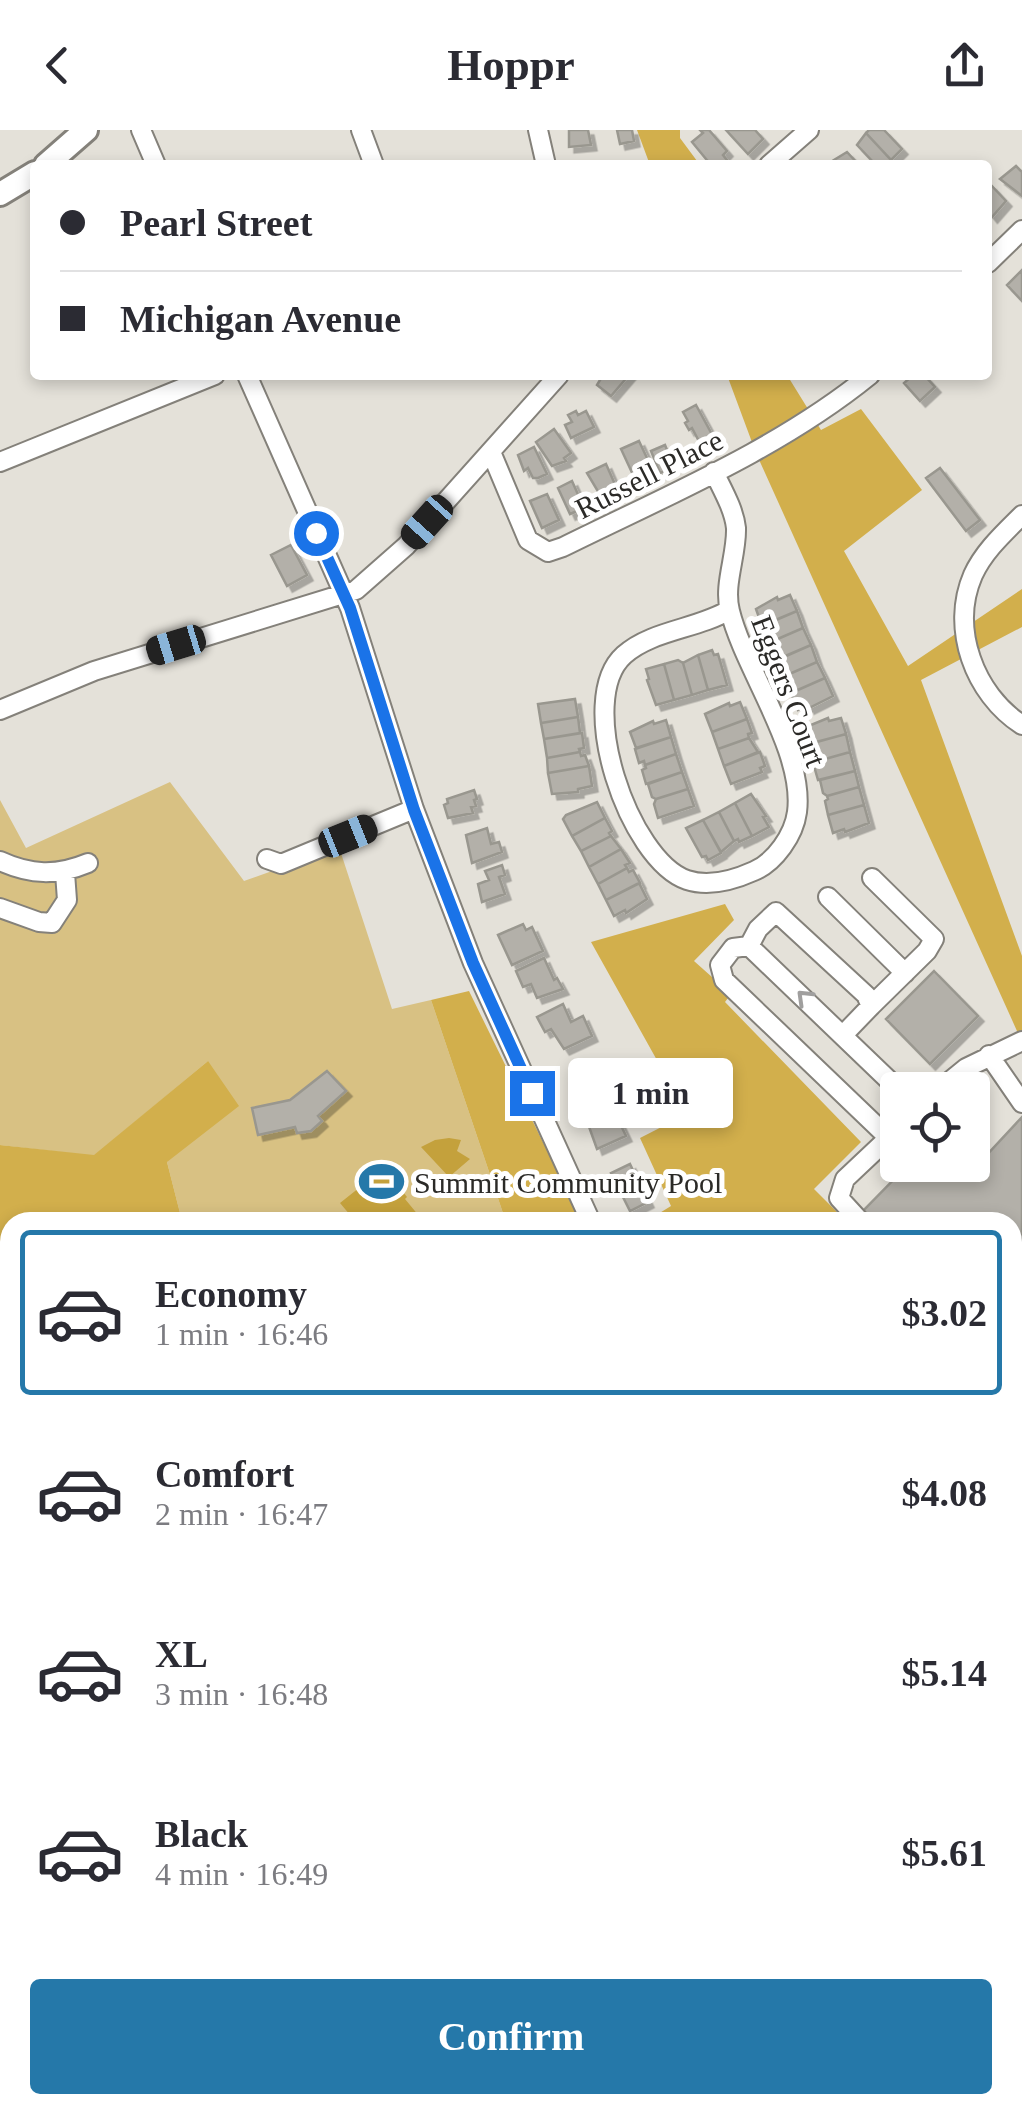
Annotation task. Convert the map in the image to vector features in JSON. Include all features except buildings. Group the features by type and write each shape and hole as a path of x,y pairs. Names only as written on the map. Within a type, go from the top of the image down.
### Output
{"main road":[{"path":"52,160 86,130"},
{"path":"0,194 30,175"}],"street":[{"path":"140,130 154,160"},
{"path":"361,130 372,160"},
{"path":"538,130 545,160"},
{"path":"775,160 810,130"},
{"path":"992,259 1022,230"},
{"path":"0,462 203,380"},
{"path":"249,380 344,596 414,810 473,963 586,1212"},
{"path":"0,710 94,670 344,596 381,570 556,380"},
{"name":"Russell Place","path":"491,452 528,540 548,552 564,548 772,442 864,380"},
{"name":"Eggers Court","path":"714,472 734,516 736,532 729,610 780,730 796,785 798,811 786,841 760,869 734,880 688,880 661,865 615,781 603,716 604,694 622,656 729,610"},
{"path":"1022,515 992,545 974,573 966,598 964,638 976,672 997,705 1022,725"},
{"path":"267,860 281,864 414,810"},
{"path":"0,861 22,872 65,872 88,863"},
{"path":"0,908 52,923 67,900 65,872"},
{"path":"843,1035 927,951 934,939 872,878"},
{"path":"828,897 904,973"},
{"path":"749,946 776,912 866,996 871,1006"},
{"path":"749,946 881,1072"},
{"path":"749,946 733,948 720,964 724,980 880,1122"},
{"path":"961,1072 1022,1041"},
{"path":"989,1055 1022,1103"},
{"path":"852,1212 839,1198 845,1179 880,1146"}],"shaded area":[{"path":"637,130 680,130 680,138 696,160 648,160"},
{"path":"729,380 790,380 821,430 861,409 922,490 844,551 908,666 1022,589 1022,627 921,680 1022,956 1022,1042 756,453"},
{"path":"170,782 244,881 339,847 392,1009 431,1000 503,1212 180,1212 167,1162 208,1061 94,1156 0,1145 0,800 26,848"},
{"path":"725,904 734,920 694,961 731,994 725,1002 861,1142 814,1189 837,1212 661,1212 671,1206 640,1138 687,1114 591,942"},
{"path":"469,991 577,1212 503,1212 431,1000"},
{"path":"208,1061 239,1106 167,1162 180,1212 0,1212 0,1145 94,1155"},
{"path":"449,1138 461,1140 457,1151 470,1159 449,1177 421,1147"},
{"name":"Summit Community Pool","path":"384,1168 416,1212 348,1212 340,1203"}],"place":[{"name":"Summit Community Pool","path":"381,1182"}],"route":[{"path":"316,533 350,608 414,810 473,963 532,1093"}]}
